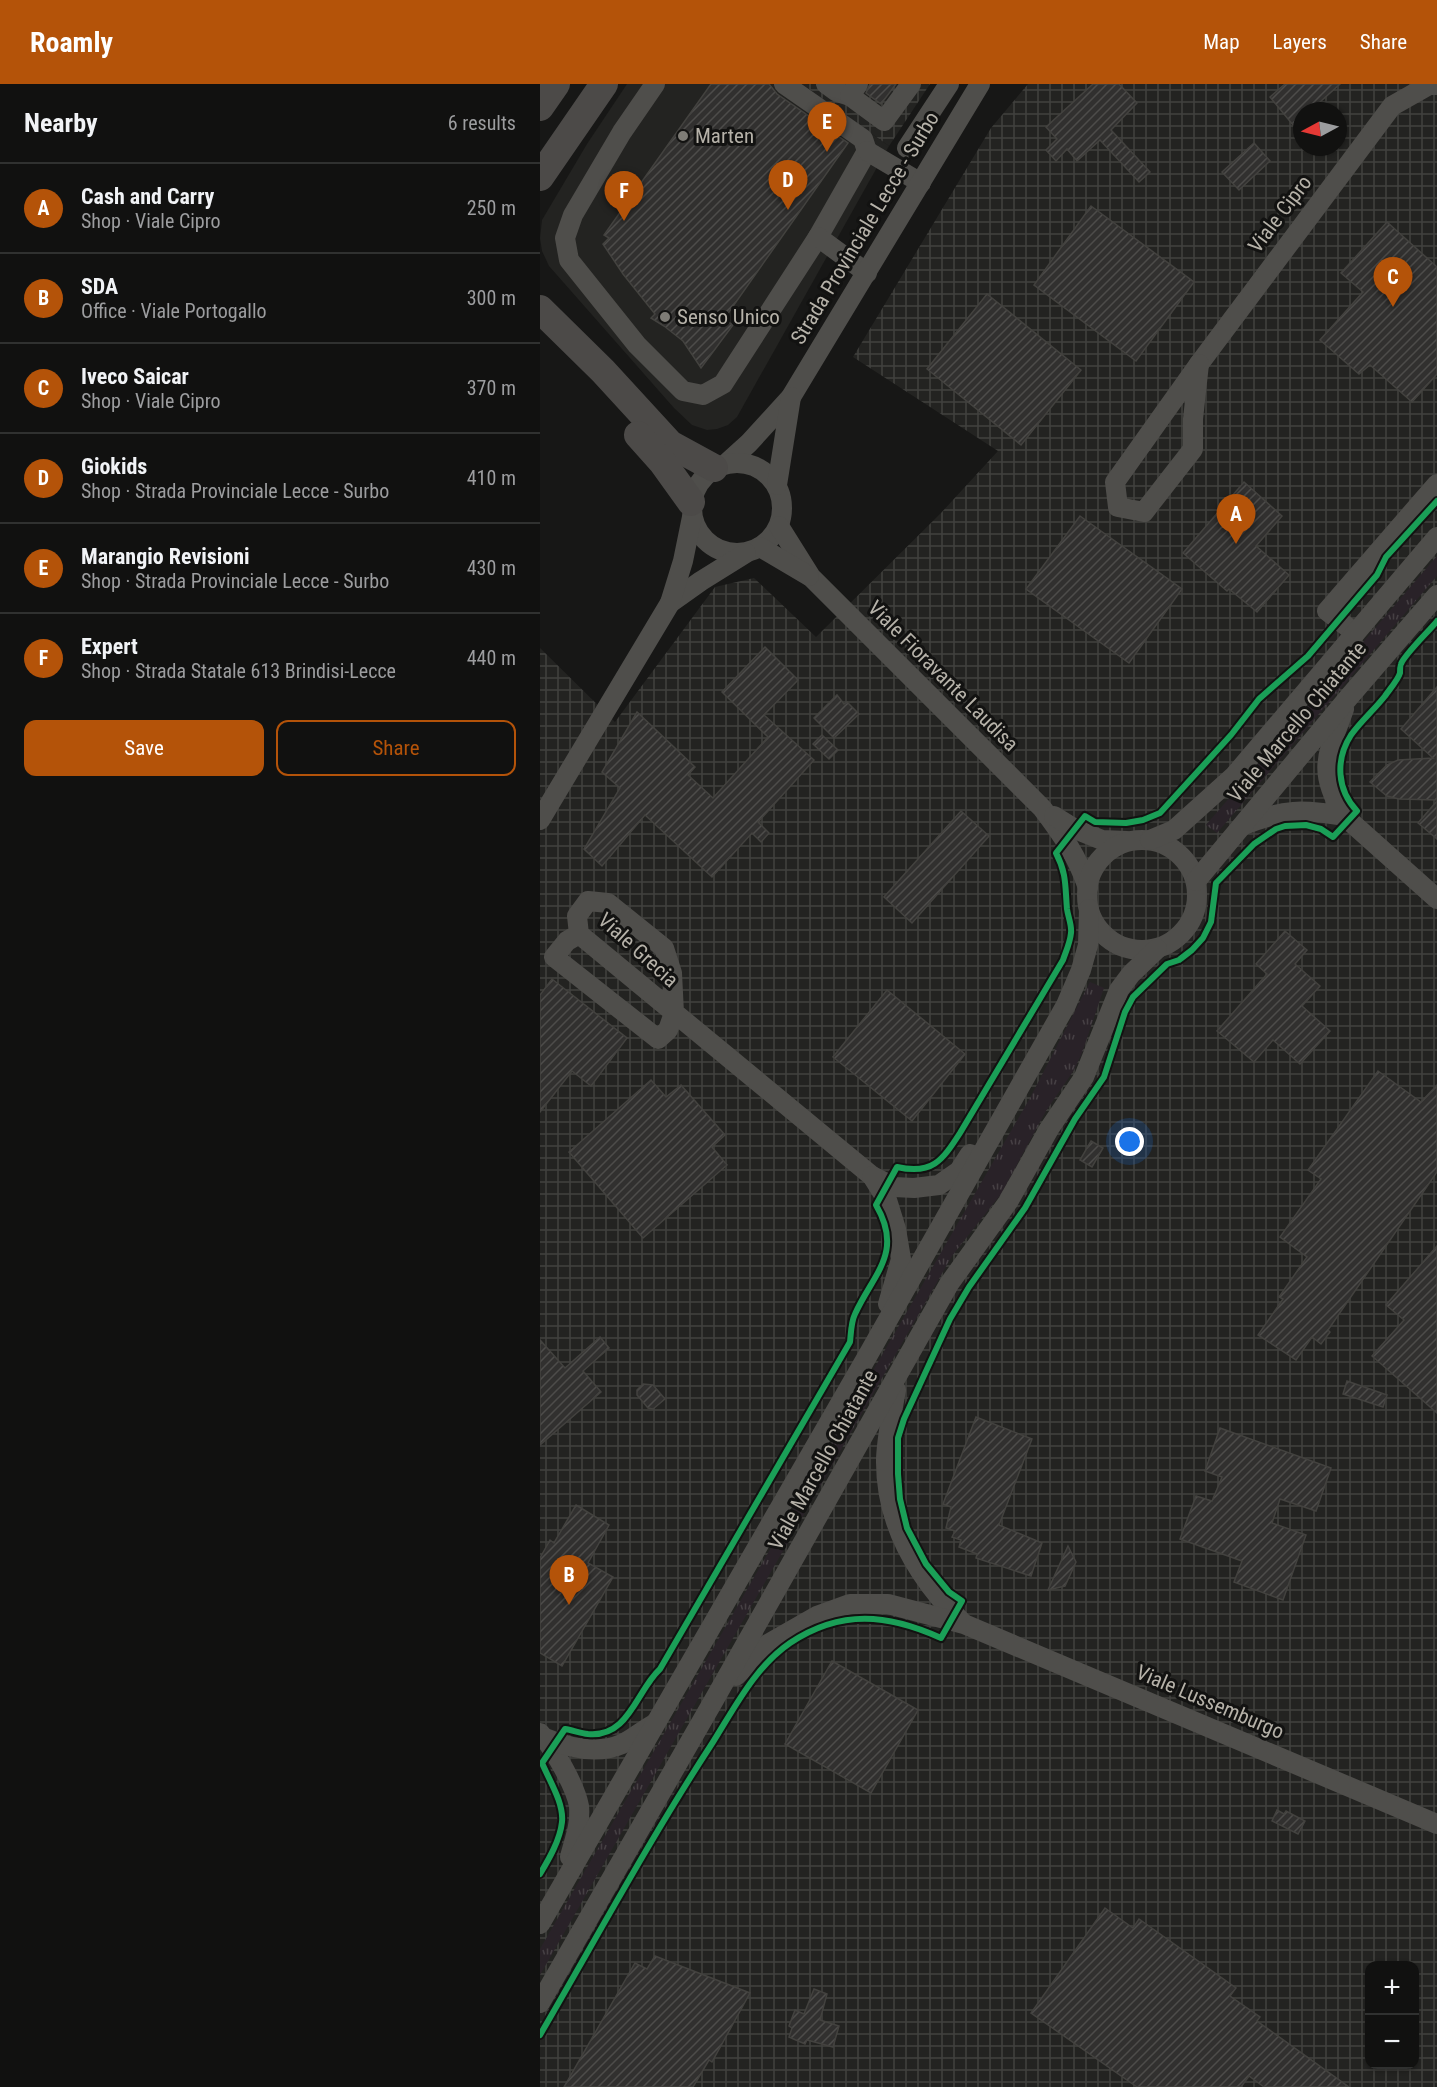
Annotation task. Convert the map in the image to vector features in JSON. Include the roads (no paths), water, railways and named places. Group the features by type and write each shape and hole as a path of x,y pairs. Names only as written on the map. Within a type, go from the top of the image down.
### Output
{"highway":[{"path":"540,92 554,84"},
{"path":"540,107 554,84"},
{"path":"540,153 588,84"},
{"path":"540,177 604,84"},
{"path":"540,309 603,371 670,444 721,465"},
{"path":"540,336 568,357 663,463 692,510"}],"street":[{"path":"655,84 622,132 578,206 565,238 569,261 637,345 683,391 703,395 723,384 818,237 867,151"},
{"path":"784,84 863,139 867,151 921,183"},
{"path":"826,84 837,92 854,90 884,121 911,84"},
{"path":"918,84 958,118"},
{"path":"907,148 949,84"},
{"name":"Strada Provinciale Lecce - Surbo","path":"721,465 749,443 791,398 980,84"},
{"name":"Viale Cipro","path":"1199,364 1192,419 1193,449 1144,512 1118,507 1115,482 1199,364 1392,106 1429,85 1437,85"},
{"path":"818,237 867,273"},
{"name":"Strada Provinciale Lecce - Surbo","path":"777,485 791,398"},
{"path":"540,820 670,603 683,561 695,489 703,477 721,465 742,462 756,466 768,474 777,485 782,506 779,526 771,538 701,580 670,603"},
{"path":"1355,633 1327,611 1437,484"},
{"path":"692,510 702,536 718,549 732,553 753,550"},
{"name":"Viale Fioravante Laudisa","path":"779,526 811,577 1042,808 1066,840 1081,867 1088,888"},
{"name":"Viale Marcello Chiatante","path":"540,1924 1066,1005 1081,970 1088,945 1088,888 1092,872 1101,858 1114,848 1128,842 1150,840 1174,830 1234,776 1437,537"},
{"name":"Viale Fioravante Laudisa","path":"753,550 811,577"},
{"name":"Viale Marcello Chiatante","path":"1089,909 1096,925 1107,938 1122,947 1139,951 1156,949 1173,942 1185,930 1194,915 1198,898 1196,881 1348,697 1437,595"},
{"path":"1348,697 1329,750 1327,771 1332,795 1344,816 1437,898"},
{"name":"Viale Fioravante Laudisa","path":"1042,808 1075,829 1102,840 1128,842"},
{"path":"1241,826 1269,815 1293,811 1344,816"},
{"path":"1150,840 1165,845 1179,854 1190,866 1196,881"},
{"name":"Viale Grecia","path":"674,1013 672,974 664,948 608,903 588,901 576,916 579,934 674,1013 873,1176 894,1187 914,1188 939,1185 959,1171 984,1131 1019,1090"},
{"path":"579,934 567,941 554,957 658,1039 668,1030 674,1013"},
{"name":"Viale Marcello Chiatante","path":"540,2003 714,1701 949,1284 1008,1202 1049,1129 1084,1077 1119,990 1131,974 1156,949"},
{"name":"Viale Grecia","path":"873,1176 887,1200 896,1229 901,1259 885,1324"},
{"name":"Viale Lussemburgo","path":"898,1375 886,1460 889,1494 897,1529 919,1570 940,1600 964,1624"},
{"name":"Viale Lussemburgo","path":"714,1701 768,1644 817,1616 850,1605 888,1604 964,1624 1437,1824"},
{"path":"542,1735 578,1749 606,1749 622,1744 656,1723"},
{"path":"542,1735 572,1785 579,1807 576,1834 559,1890"}],"place":[{"name":"Marten","path":"683,136"},
{"name":"Marangio Revisioni","path":"827,152"},
{"name":"Giokids","path":"788,210"},
{"name":"Expert","path":"624,221"},
{"name":"Iveco Saicar","path":"1393,307"},
{"name":"Senso Unico","path":"665,317"},
{"name":"Cash and Carry","path":"1236,544"},
{"name":"SDA","path":"569,1605"}]}
